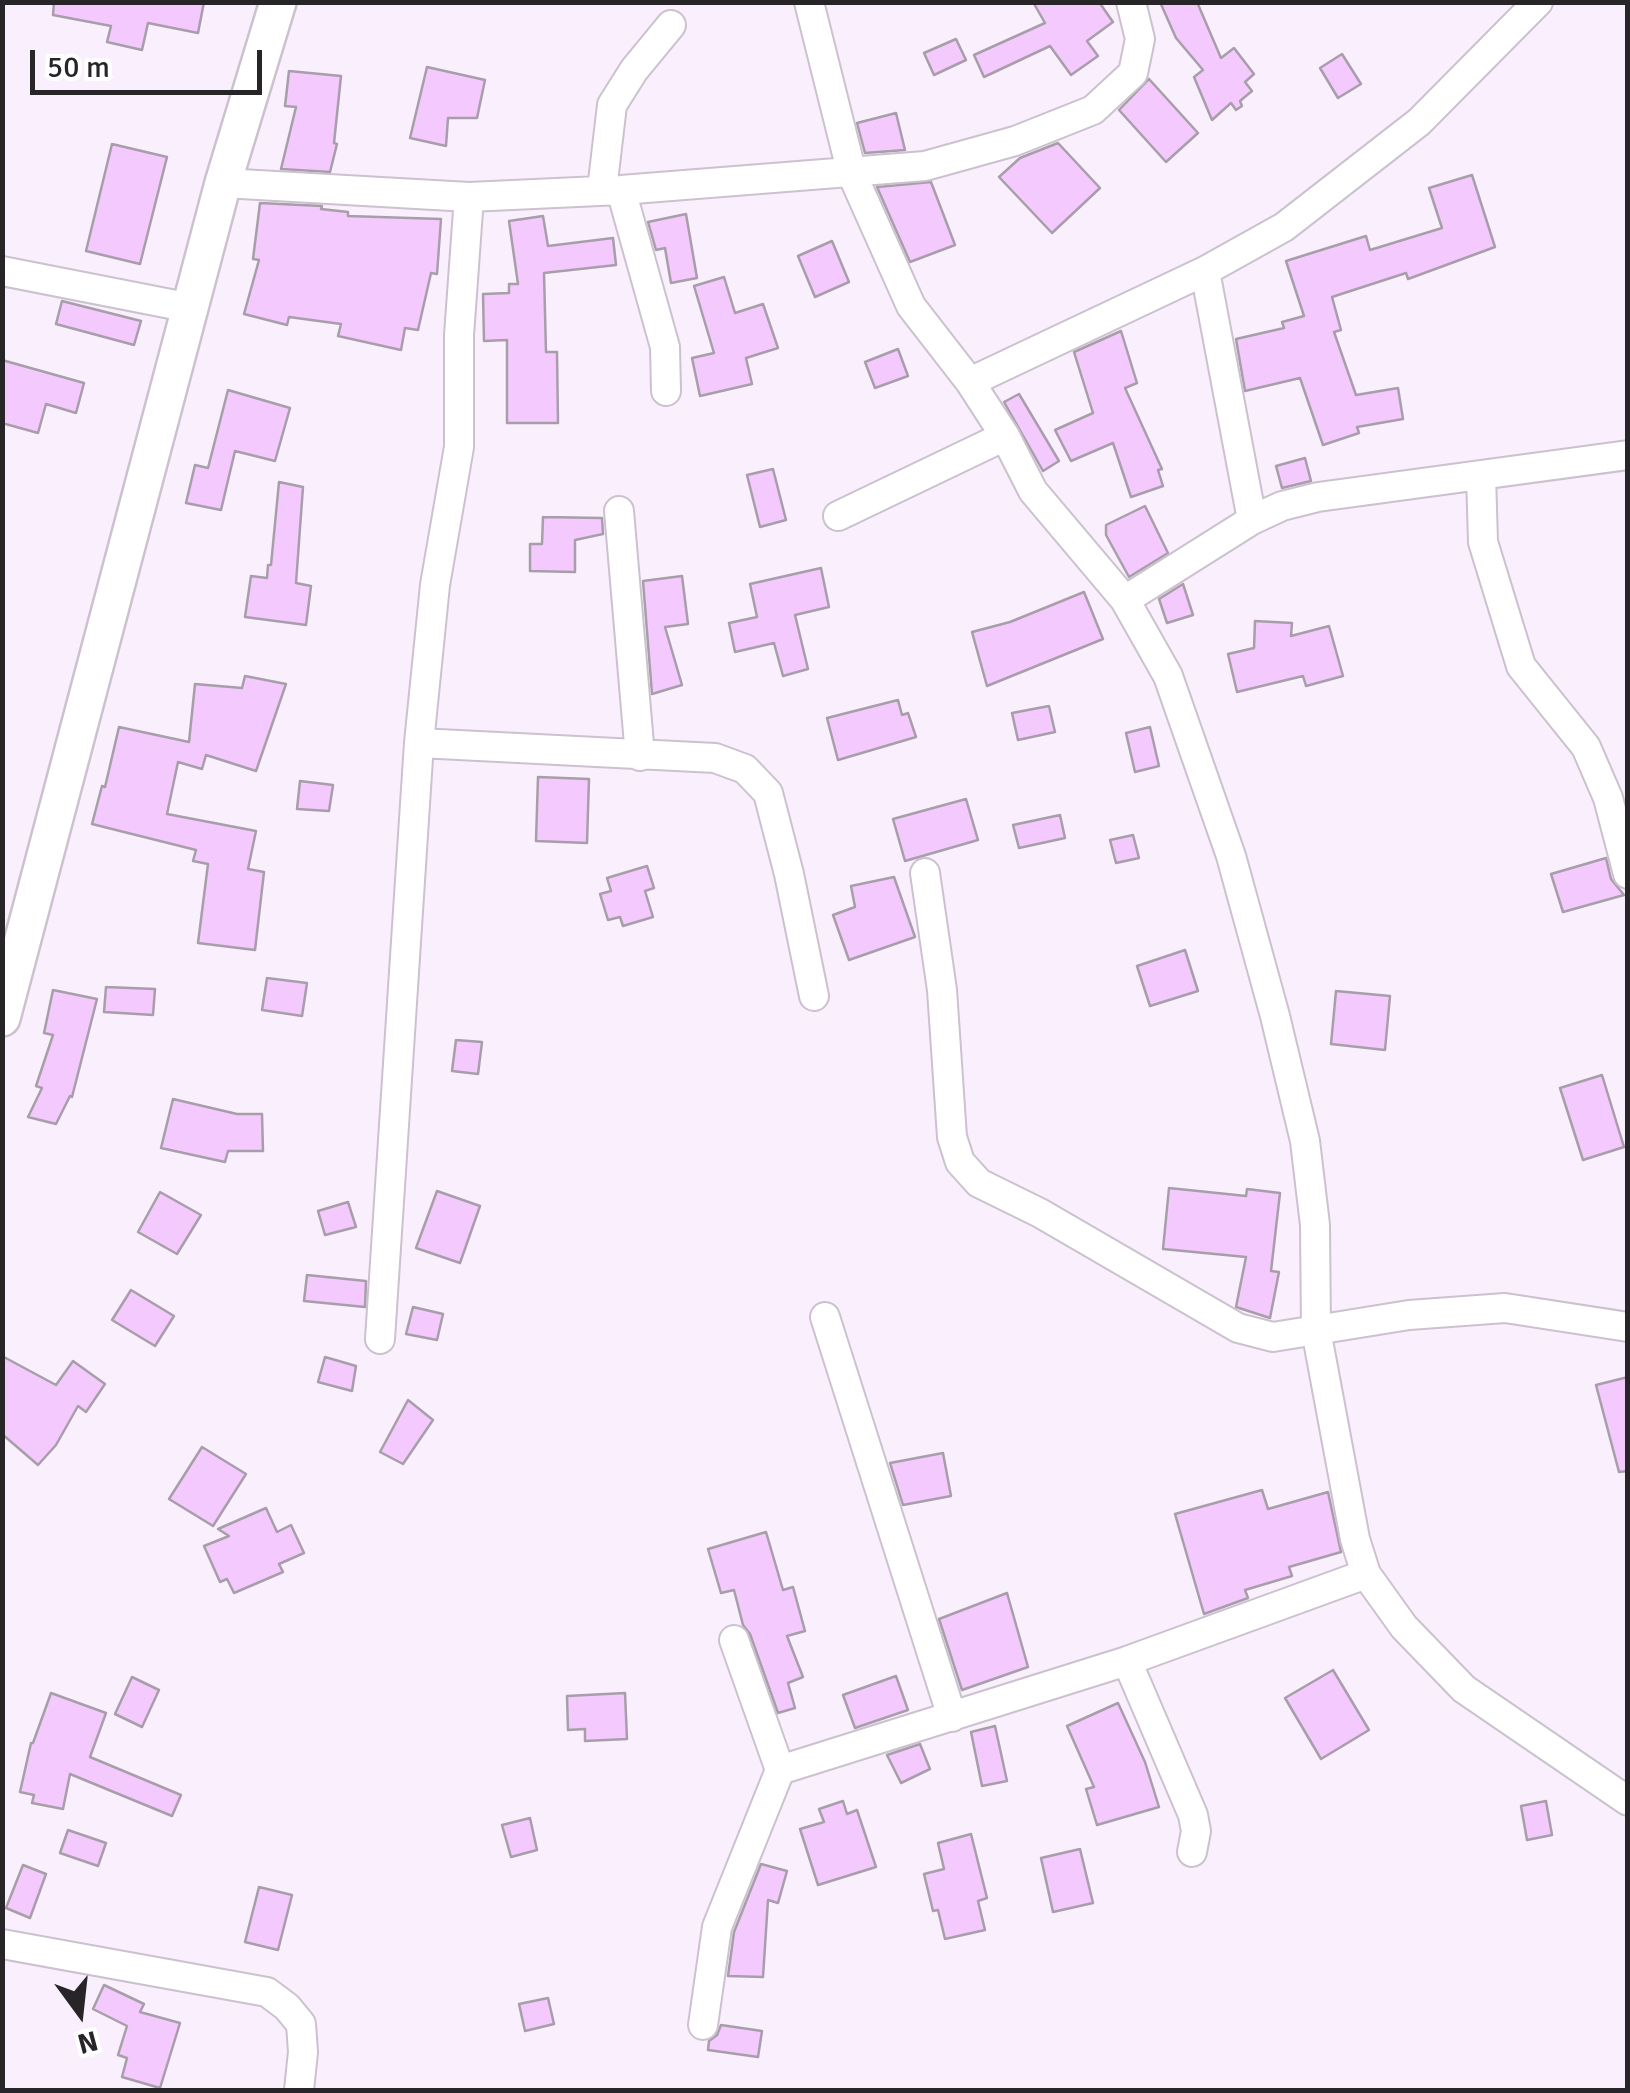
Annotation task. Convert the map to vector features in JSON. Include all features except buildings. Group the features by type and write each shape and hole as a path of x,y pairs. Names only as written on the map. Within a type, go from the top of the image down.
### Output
{"street":[{"path":"2,1018 223,183 278,2"},
{"path":"809,2 852,174 911,306 970,382 1005,436 1033,491 1125,600 1168,676 1231,856 1275,1016 1307,1158 1315,1225 1316,1330 1355,1539 1366,1574 1404,1627 1464,1689 1628,1801"},
{"path":"223,183 469,197 852,174 925,166 1015,140 1094,110 1133,73 1140,39 1132,2"},
{"path":"970,382 1204,271 1284,227 1419,122 1538,2"},
{"path":"666,391 664,347 612,190 612,105 634,70 671,25"},
{"path":"380,1339 418,744 435,585 459,446 459,334 469,197"},
{"path":"1204,271 1252,520"},
{"path":"2,272 191,308"},
{"path":"838,516 1005,436"},
{"path":"1125,600 1252,520 1282,506 1318,497 1628,456"},
{"path":"1481,475 1483,542 1520,666 1586,747 1608,798 1628,874"},
{"path":"619,511 640,756"},
{"path":"418,744 715,758 745,769 768,793 814,996"},
{"path":"925,873 942,990 952,1137 960,1162 979,1184 1040,1212 1238,1328 1273,1337 1409,1315 1505,1308 1628,1326"},
{"path":"825,1317 952,1717"},
{"path":"780,1770 1128,1660 1366,1574"},
{"path":"704,2024 716,1927 780,1770 734,1640"},
{"path":"1128,1660 1193,1815 1196,1831 1192,1852"},
{"path":"2,1944 267,1992 287,2007 300,2024 303,2052 299,2090"}]}
